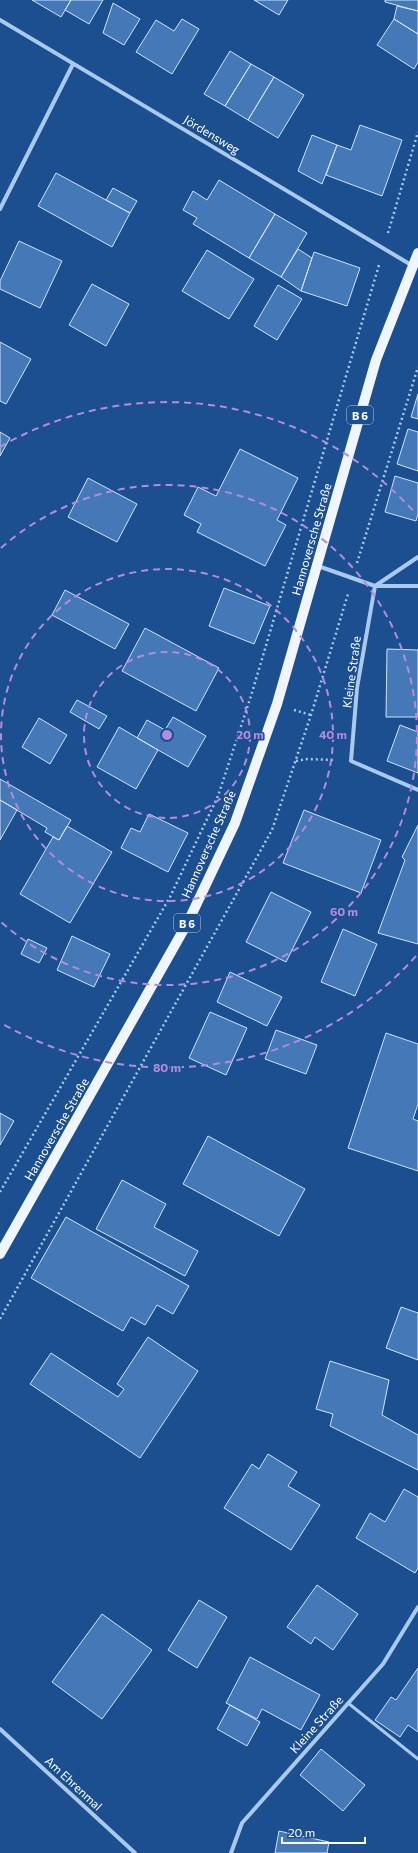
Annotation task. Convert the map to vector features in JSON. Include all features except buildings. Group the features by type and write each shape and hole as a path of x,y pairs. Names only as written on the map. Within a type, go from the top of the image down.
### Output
{"main road":[{"name":"Hannoversche Straße","path":"0,1254 188,922 235,823 277,704 376,360 418,253"}],"street":[{"name":"Jördensweg","path":"0,20 413,266"},
{"path":"0,209 73,64"},
{"path":"375,586 418,557"},
{"path":"317,566 375,586 418,586"},
{"name":"Kleine Straße","path":"351,761 357,688 375,586"},
{"path":"351,761 418,790"},
{"name":"Kleine Straße","path":"231,1853 242,1823 383,1664 418,1607"},
{"name":"Am Ehrenmal","path":"0,1729 135,1853"}],"lane":[{"path":"348,1703 418,1759"}],"path":[{"path":"0,1192 170,897 218,796 251,696 416,144 418,132"},
{"path":"295,761 307,759 351,761"}]}
